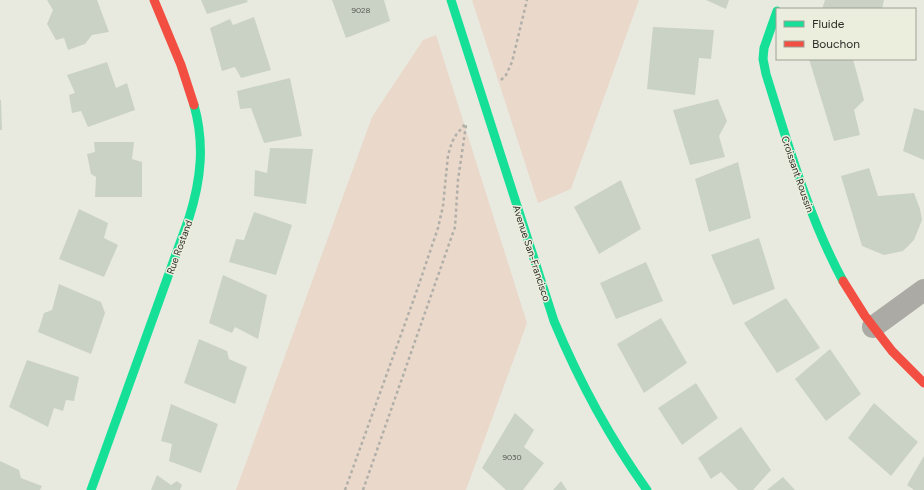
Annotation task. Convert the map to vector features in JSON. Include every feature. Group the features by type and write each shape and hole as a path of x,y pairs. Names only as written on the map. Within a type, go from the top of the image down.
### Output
{"street":[{"name":"Rue Rostand","path":"91,490 189,218 200,178 200,140 198,121 181,66 154,0"},
{"name":"Avenue San-Francisco","path":"451,0 554,321 566,352 594,408 647,490"},
{"name":"Croissant Roussin","path":"776,13 764,48 763,59 766,74 802,188 821,238 844,284 873,328 900,360 924,383"},
{"path":"873,328 924,290"}],"path":[{"path":"499,82 506,75 512,62 527,0"},
{"path":"345,490 438,228 443,206 448,156 452,142 466,123 458,180 455,227 363,490"}],"shaded area":[{"path":"472,0 639,0 571,189 538,203"},
{"path":"436,35 527,323 466,490 236,490 372,117 423,40"}],"building":[{"path":"47,0 97,0 109,32 92,35 85,44 68,50 64,38 56,40 47,24 53,10"},
{"path":"201,0 247,0 248,2 207,14"},
{"path":"332,0 384,0 390,21 346,38"},
{"path":"706,0 729,0 726,9"},
{"path":"825,0 884,0 882,8 822,8"},
{"path":"254,17 271,70 241,78 235,67 222,71 210,28 230,19 233,25"},
{"path":"653,27 714,30 711,59 699,58 695,95 647,89"},
{"path":"809,60 853,60 864,100 854,110 860,135 834,141"},
{"path":"107,62 116,88 127,83 135,110 88,127 81,111 72,113 69,95 75,93 67,75"},
{"path":"290,78 302,136 264,143 251,108 240,109 237,91"},
{"path":"718,99 727,121 719,136 725,157 690,165 673,110"},
{"path":"1,100 2,130 0,130"},
{"path":"914,108 924,111 924,160 903,151"},
{"path":"94,142 134,142 132,159 142,162 142,197 95,197 96,177 91,174 87,154 95,152"},
{"path":"270,148 313,149 306,204 254,196 255,170 267,173"},
{"path":"738,162 751,218 709,232 695,179"},
{"path":"869,168 878,196 914,193 920,209 922,220 914,240 903,251 884,255 862,246 841,176"},
{"path":"621,180 641,229 599,254 574,207"},
{"path":"79,209 108,223 104,238 118,245 104,277 59,259"},
{"path":"254,212 292,225 276,275 229,262 236,239 244,240"},
{"path":"759,238 775,289 733,305 711,255"},
{"path":"646,262 663,301 616,319 600,283"},
{"path":"223,275 267,295 258,339 235,327 232,333 209,323"},
{"path":"59,284 101,302 105,313 91,354 38,332 44,313 52,310"},
{"path":"786,298 820,348 777,373 744,323"},
{"path":"661,318 687,363 644,393 617,344"},
{"path":"199,339 227,351 229,359 247,367 235,404 184,383"},
{"path":"830,349 861,394 826,421 795,379"},
{"path":"27,360 79,377 74,401 66,400 63,411 54,408 48,427 9,407"},
{"path":"696,383 718,418 682,445 658,408"},
{"path":"874,403 918,442 891,476 848,438"},
{"path":"171,404 218,424 201,473 169,461 172,444 161,441"},
{"path":"515,413 534,430 524,447 544,463 523,490 506,490 482,468"},
{"path":"741,427 771,470 753,490 738,490 721,472 711,479 698,458"},
{"path":"924,456 924,490 914,490 907,485"},
{"path":"0,461 19,470 21,478 42,486 40,490 0,490"},
{"path":"157,475 171,485 177,481 182,485 180,490 151,490"},
{"path":"783,477 795,490 767,490"},
{"path":"561,481 567,490 553,490"}],"traffic: fast":[{"path":"451,0 554,321 584,387 607,429 647,490"},
{"path":"776,14 764,48 763,59 766,74 809,205 819,231 843,281"},
{"path":"91,490 193,204 199,176 200,162 200,134 194,105"}],"traffic: jam":[{"path":"154,0 181,65 194,105"},
{"path":"843,281 865,316 892,351 924,383"}]}
